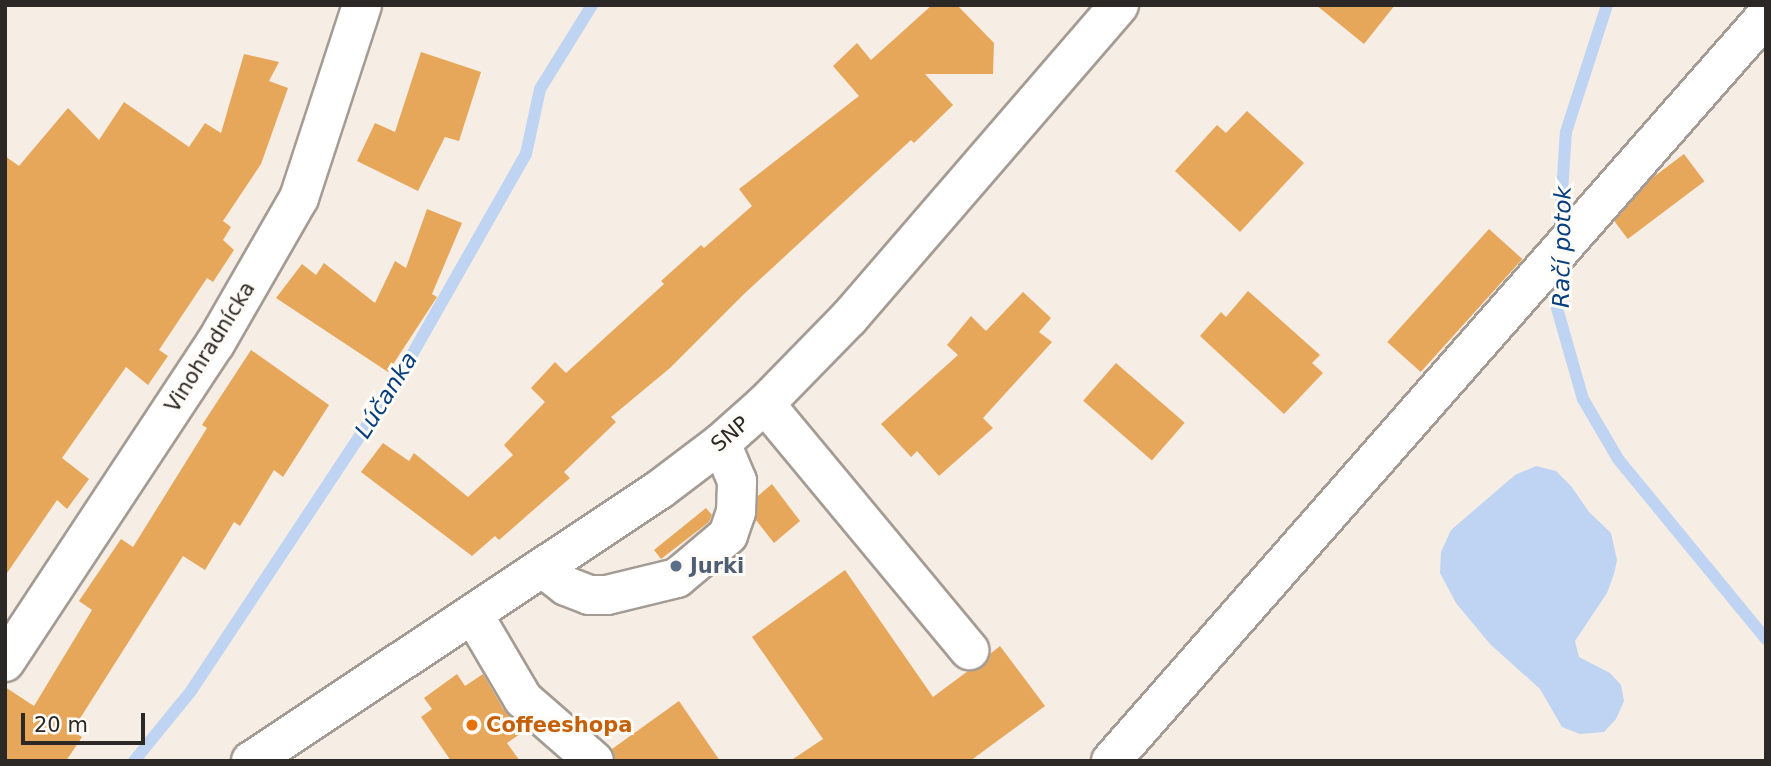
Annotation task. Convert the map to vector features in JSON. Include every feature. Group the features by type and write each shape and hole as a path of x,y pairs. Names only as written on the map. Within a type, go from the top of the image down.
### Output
{"street":[{"name":"Vinohradnícka","path":"5,662 215,344 299,198 362,5"},
{"name":"SNP","path":"251,761 659,490 721,443 765,404 849,318 915,245 1119,5"},
{"path":"1111,761 1766,16"},
{"path":"765,404 969,650"},
{"path":"543,568 566,586 589,595 607,595 677,578 728,535 736,512 737,481 721,443"},
{"path":"473,614 523,699 586,758"}],"water":[{"path":"1536,466 1556,471 1571,486 1589,512 1611,533 1617,560 1614,574 1607,593 1575,641 1579,657 1610,673 1621,685 1624,701 1616,719 1604,732 1580,734 1562,727 1540,689 1490,644 1456,603 1440,573 1441,552 1451,530 1515,475"}],"building":[{"path":"932,5 957,5 994,43 993,74 925,74 953,105 914,143 911,140 744,294 670,368 611,417 616,422 564,472 570,478 499,540 495,536 472,556 361,472 383,443 409,461 414,453 468,497 513,455 504,445 545,402 531,388 555,362 566,373 664,284 661,281 701,245 704,248 752,206 739,189 859,96 833,66 857,43 871,60"},
{"path":"1316,5 1395,5 1364,44"},
{"path":"421,52 481,72 459,141 445,137 418,191 357,161 375,123 395,132"},
{"path":"244,54 279,62 269,81 288,88 261,164 223,221 231,227 223,240 234,250 213,282 207,278 159,350 168,356 148,385 126,367 62,458 89,479 67,509 57,500 5,576 5,156 19,166 68,108 99,140 124,102 189,147 205,123 221,133"},
{"path":"1247,111 1304,163 1240,232 1175,171 1217,125 1226,133"},
{"path":"1684,154 1704,181 1628,239 1607,212"},
{"path":"427,209 462,223 432,294 437,297 388,372 276,298 302,264 316,275 324,263 375,303 395,261 406,268"},
{"path":"1489,229 1522,259 1421,372 1387,342"},
{"path":"1248,291 1320,355 1312,363 1323,373 1284,414 1200,336 1221,312 1226,317"},
{"path":"1023,292 1051,318 1039,332 1052,342 983,418 993,428 939,476 917,451 911,457 881,424 958,355 947,345 971,316 986,331"},
{"path":"251,350 329,405 283,477 274,470 240,526 234,522 205,570 183,556 72,731 82,737 66,761 5,761 5,687 34,706 92,610 79,601 121,539 133,547 207,428 202,425"},
{"path":"1116,363 1185,423 1152,460 1083,401"},
{"path":"772,484 800,521 774,543 756,520 758,496"},
{"path":"706,508 712,515 709,522 661,559 654,550"},
{"path":"845,570 933,697 968,671 982,667 990,654 1000,646 1045,706 970,761 790,761 823,739 752,637"},
{"name":"Coffeeshopa","path":"457,674 465,686 483,674 504,710 523,732 507,743 520,761 451,761 421,717 432,709 424,698"},
{"path":"679,701 720,761 615,761 612,749"}],"waterway":[{"name":"Lúčanka","path":"134,761 191,691 401,374 526,154 540,89 592,5"},
{"name":"Račí potok","path":"1559,239 1566,132 1607,5"},
{"name":"Račí potok","path":"1558,268 1557,308 1583,399 1618,459 1766,639"}],"place":[{"name":"Jurki","path":"676,566"},
{"name":"Coffeeshopa","path":"472,725"}]}
